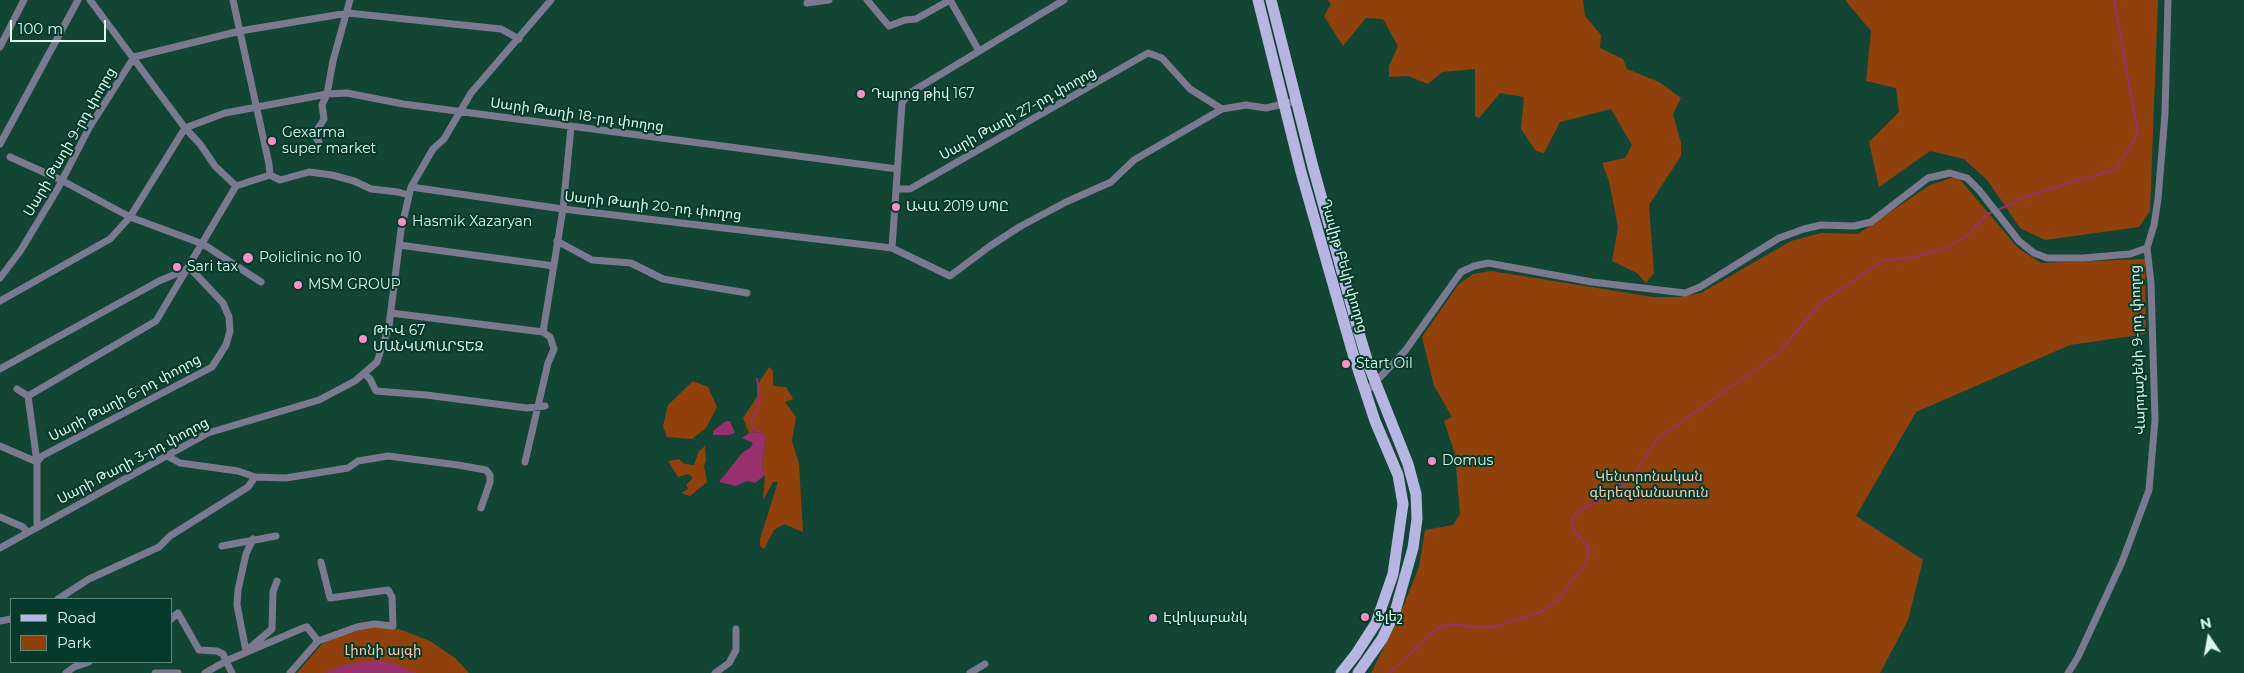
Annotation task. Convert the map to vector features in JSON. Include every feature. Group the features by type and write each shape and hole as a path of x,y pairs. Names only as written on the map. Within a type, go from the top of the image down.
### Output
{"main road":[{"name":"Դավիթ Բեկի փողոց","path":"1258,0 1375,382 1412,478 1416,494 1417,519 1407,576 1396,612 1382,639 1358,673"},
{"name":"Դավիթ Բեկի փողոց","path":"1271,0 1290,103 1365,393 1398,475 1402,514 1393,574 1376,623 1341,673"}],"street":[{"path":"0,47 24,0"},
{"path":"0,144 78,0"},
{"path":"90,0 214,165 236,186"},
{"path":"232,0 270,175"},
{"path":"319,142 314,135 324,119 322,105 327,94 333,62 348,13 350,0"},
{"path":"542,407 524,408 376,390 365,374 377,362 386,339 399,244 411,187 433,149 444,139 471,93 551,0"},
{"path":"807,3 829,0"},
{"path":"867,0 889,26 905,20 916,19 950,0 979,50"},
{"path":"892,248 902,103 908,94 1064,0"},
{"path":"1365,393 1405,351 1461,272 1474,266 1488,263 1592,282 1685,293 1700,287 1779,238 1821,225 1854,226 1871,222 1928,178 1950,173 1967,178 1979,190 2019,241 2034,253 2047,258 2083,258 2130,254 2147,248 2154,225 2158,199 2164,114 2168,0"},
{"path":"134,58 240,32 348,13 501,29 519,39"},
{"name":"Սարի Թաղի 27-րդ փողոց","path":"897,189 910,189 1148,53 1162,58 1190,89 1222,109"},
{"name":"Սարի Թաղի 9-րդ փողոց","path":"0,278 21,250 89,128 134,58"},
{"name":"Սարի Թաղի 18-րդ փողոց","path":"185,128 225,113 327,94 347,93 459,112 897,169"},
{"path":"1222,109 1246,105 1266,108 1290,103"},
{"name":"Սարի Թաղի 20-րդ փողոց","path":"411,187 562,209 892,248 950,276 1020,226 1066,202 1111,182 1134,160 1222,109"},
{"path":"542,332 554,266 571,127"},
{"path":"0,301 110,239 130,217 185,128"},
{"path":"10,157 61,180 130,217 203,244 261,282"},
{"path":"28,396 156,322 190,268 236,186 270,175 280,180 304,172 320,173 354,181 370,188 400,192 408,195"},
{"path":"557,241 592,260 631,263 663,279 747,293"},
{"path":"399,244 554,266"},
{"name":"Վարդաշենի 9-րդ փողոց","path":"2068,673 2078,657 2122,562 2149,490 2155,420 2151,283 2147,248"},
{"path":"0,369 159,281 190,268"},
{"name":"Սարի Թաղի 6-րդ փողոց","path":"37,462 42,456 212,367 226,345 230,331 229,317 223,303 190,268"},
{"path":"391,313 542,332 552,339 554,348 548,363 542,407 525,462"},
{"name":"Սարի Թաղի 3-րդ փողոց","path":"0,548 208,432 319,400 365,374"},
{"path":"17,389 28,396 37,462 37,527"},
{"path":"0,446 37,462"},
{"path":"167,456 180,463 238,472 255,477 286,478 348,468 358,461 372,457 416,458 486,470 490,475 490,482 481,508"},
{"path":"60,598 89,579 159,546 170,536 248,487 255,477"},
{"path":"0,516 23,526 27,532"},
{"path":"222,546 276,536"},
{"path":"246,651 237,605 238,590 246,554 253,539"},
{"path":"290,673 318,641 357,627 374,624 393,626 392,597 388,590 330,598 321,562"},
{"path":"246,651 272,629 273,592 277,581"},
{"path":"172,618 178,613 199,650 217,651 223,654 232,673"},
{"path":"207,673 246,651 263,647 303,628 308,627 318,641"},
{"path":"715,673 730,663 736,650 736,629"},
{"path":"66,673 74,667 86,663"},
{"path":"970,673 985,664"},
{"path":"155,673 178,673"}],"green space":[{"path":"1328,0 1583,0 1585,16 1601,35 1600,48 1623,59 1627,69 1659,82 1681,98 1673,114 1681,143 1681,156 1649,205 1654,273 1646,283 1637,273 1612,261 1618,227 1609,181 1602,163 1625,158 1632,145 1611,109 1560,122 1544,153 1536,151 1521,129 1524,97 1500,93 1479,118 1475,116 1475,69 1442,72 1428,84 1408,76 1389,77 1389,66 1398,46 1383,19 1366,18 1343,46 1324,16 1331,4"},
{"path":"1845,0 2158,0 2150,211 2139,227 2045,240 2020,228 1988,181 1964,159 1930,151 1879,187 1869,142 1899,112 1896,88 1866,81 1871,31"},
{"name":"Կենտրոնական գերեզմանատուն","path":"1957,176 2018,248 2041,263 2145,259 2146,334 2070,345 1916,412 1856,516 1923,560 1908,620 1880,673 1371,673 1399,617 1419,567 1425,530 1453,525 1460,514 1455,454 1444,421 1452,417 1434,386 1422,337 1458,285 1473,274 1491,271 1653,297 1679,297 1701,293 1791,241 1821,233 1858,234 1930,185"},
{"path":"769,367 773,371 773,386 786,387 793,399 785,402 796,417 792,441 799,464 803,532 784,524 774,530 764,549 760,546 760,539 778,482 773,482 763,500 765,475 762,466 766,437 761,432 749,433 743,418 757,397 757,386"},
{"path":"693,381 708,387 717,407 706,428 692,439 667,437 663,426 668,405"},
{"path":"705,446 706,461 704,466 707,482 690,496 681,493 688,489 686,485 693,478 688,474 678,477 668,461 679,459 684,464 694,465 699,451"},
{"name":"Լիոնի այգի","path":"374,627 399,629 430,641 455,658 469,673 297,673 322,644 338,635"}],"shaded area":[{"path":"726,421 730,421 735,433 713,435 713,431"},
{"path":"761,432 766,437 762,466 765,475 755,483 747,481 736,486 719,482 742,453 750,448 753,443 742,438 749,433"},
{"path":"376,660 393,663 416,673 325,673 342,665"}],"waterway":[{"path":"1998,210 2027,196 2116,169 2138,134 2114,0"},
{"path":"1389,673 1439,627 1453,624 1493,627 1541,612 1557,601 1587,562 1589,548 1573,530 1572,521 1574,514 1617,491 1633,476 1658,438 1778,354 1819,304 1882,261 1914,257 1947,248 1970,233 1986,215 1994,211"},
{"path":"757,379 760,395 758,408 751,420 753,428 759,432"}],"place":[{"name":"Դպրոց թիվ 167","path":"861,94"},
{"name":"Gexarma super market","path":"272,141"},
{"name":"ԱՎԱ 2019 ՍՊԸ","path":"896,207"},
{"name":"Hasmik Xazaryan","path":"402,222"},
{"name":"Policlinic no 10","path":"248,258"},
{"name":"Sari tax","path":"177,267"},
{"name":"MSM GROUP","path":"298,285"},
{"name":"ԹԻՎ 67 ՄԱՆԿԱՊԱՐՏԵԶ","path":"363,339"},
{"name":"Start Oil","path":"1346,364"},
{"name":"Domus","path":"1432,461"},
{"name":"Ֆլեշ","path":"1365,617"},
{"name":"Էվոկաբանկ","path":"1153,618"}]}
